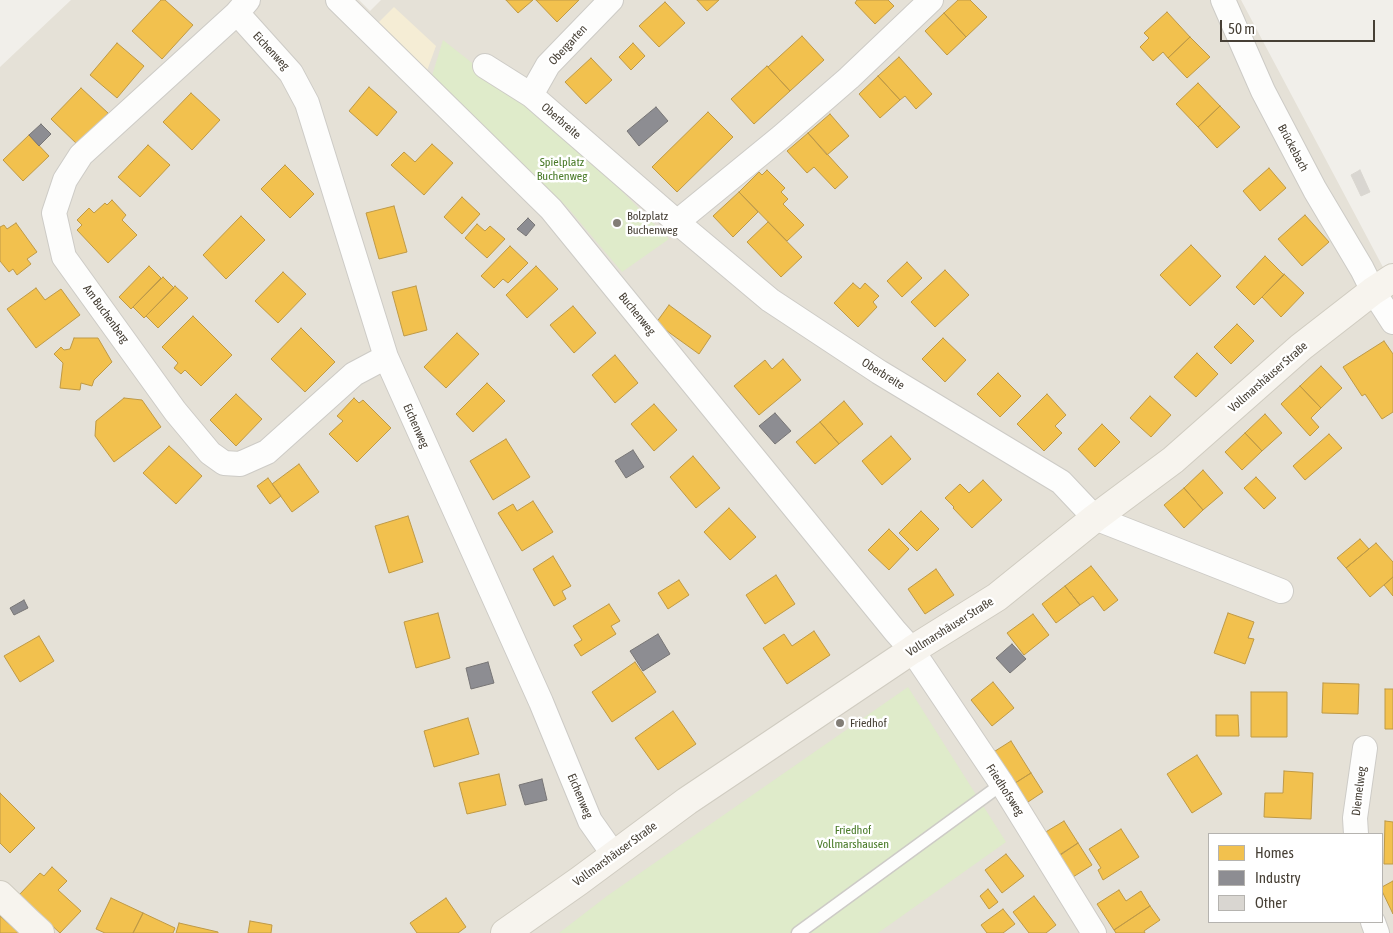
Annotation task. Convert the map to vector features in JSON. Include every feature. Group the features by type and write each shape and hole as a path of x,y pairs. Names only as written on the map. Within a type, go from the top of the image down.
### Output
{"main road":[{"name":"Vollmarshäuser Straße","path":"511,931 687,801 912,650 997,597 1095,518 1173,460 1301,347 1383,285"},
{"path":"0,894 40,933"}],"street":[{"name":"Buchenweg","path":"338,0 551,209 912,650"},
{"name":"Obergarten","path":"531,95 548,65 611,0"},
{"path":"677,222 781,137 849,78 931,0"},
{"name":"Brückebach","path":"1223,0 1263,91 1315,190 1362,269 1383,285"},
{"name":"Eichenweg","path":"243,7 291,73 307,103 386,357 541,702 590,821 614,855"},
{"name":"Am Buchenberg","path":"243,7 81,155 64,180 54,213 64,257 175,411 210,453 224,463 240,464 267,452 354,374 386,357"},
{"name":"Oberbreite","path":"485,66 531,95 770,300 879,372 1061,482 1095,518"},
{"path":"1383,285 1393,322"},
{"path":"1095,518 1281,591"},
{"name":"Friedhofsweg","path":"912,650 1002,784 1094,933"},
{"name":"Diemelweg","path":"1356,833 1355,818 1365,748"}],"lane":[{"path":"798,933 1002,784"}],"shaded area":[{"path":"71,0 359,0 370,11 381,0 1241,0 1393,286 1393,933 0,933 0,67"}],"green space":[{"name":"Spielplatz Buchenweg","path":"443,40 528,107 609,178 669,239 622,272 568,208 431,79"},
{"name":"Friedhof Vollmarshausen","path":"908,687 1006,842 878,933 559,933 607,896"}],"sand":[{"path":"394,7 436,46 424,79 370,31"}],"building: Homes":[{"path":"161,0 165,0 193,25 162,59 132,31"},
{"path":"506,0 533,0 518,13"},
{"path":"536,0 579,0 557,22"},
{"path":"697,0 719,0 707,11"},
{"path":"857,0 888,0 894,6 875,24 855,3"},
{"path":"958,0 970,0 987,17 966,37 944,13"},
{"path":"665,2 685,23 659,47 639,26"},
{"path":"1167,12 1190,37 1168,58 1163,52 1153,61 1140,47 1149,38 1144,33"},
{"path":"944,13 966,37 947,55 925,31"},
{"path":"802,36 824,60 790,91 768,67"},
{"path":"1190,37 1210,57 1187,78 1168,58"},
{"path":"117,43 144,66 117,98 90,75"},
{"path":"633,43 645,56 631,70 619,57"},
{"path":"899,57 932,94 916,109 905,96 900,100 878,76"},
{"path":"591,58 612,80 586,104 565,82"},
{"path":"767,66 790,91 754,124 731,99"},
{"path":"878,76 900,100 880,118 859,94"},
{"path":"1198,83 1220,106 1198,127 1176,104"},
{"path":"369,87 397,112 377,136 349,111"},
{"path":"81,88 108,113 78,145 51,119"},
{"path":"191,93 220,120 192,150 163,122"},
{"path":"1220,106 1240,127 1217,148 1198,127"},
{"path":"708,112 733,137 677,192 652,167"},
{"path":"830,114 849,136 827,155 808,133"},
{"path":"808,133 848,177 835,189 814,167 807,173 787,151"},
{"path":"29,135 49,156 23,181 3,160"},
{"path":"432,144 453,163 424,195 391,165 404,152 415,162"},
{"path":"148,145 170,165 140,197 118,177"},
{"path":"285,165 314,194 290,218 261,189"},
{"path":"1269,168 1286,188 1260,211 1243,191"},
{"path":"767,170 785,188 781,192 788,199 783,204 804,225 787,241 739,192 759,172 762,175"},
{"path":"739,192 758,212 733,237 713,216"},
{"path":"462,197 480,214 462,234 444,217"},
{"path":"112,200 126,215 122,220 137,235 108,263 77,230 82,225 77,220 89,208 94,213 105,203 107,205"},
{"path":"394,206 407,252 379,259 366,213"},
{"path":"1305,215 1329,242 1302,266 1278,239"},
{"path":"241,216 265,240 226,279 203,255"},
{"path":"768,222 802,257 781,277 747,242"},
{"path":"16,223 37,252 27,259 31,264 17,275 13,269 9,272 0,261 0,227 4,225 7,229"},
{"path":"477,224 485,231 490,226 505,239 487,258 465,238"},
{"path":"1191,245 1221,276 1190,306 1160,275"},
{"path":"510,246 528,263 508,283 503,279 494,288 481,276"},
{"path":"1265,256 1284,275 1254,305 1236,287"},
{"path":"907,262 922,278 902,297 887,281"},
{"path":"149,266 161,278 131,309 119,297"},
{"path":"536,266 558,289 527,318 506,295"},
{"path":"945,270 969,295 935,327 911,302"},
{"path":"283,272 306,294 278,323 255,301"},
{"path":"1284,274 1304,293 1281,317 1262,297"},
{"path":"163,277 174,288 144,318 133,307"},
{"path":"853,283 860,289 865,283 879,296 873,302 877,307 858,327 834,303"},
{"path":"175,286 188,298 158,328 146,316"},
{"path":"416,286 427,330 404,336 392,292"},
{"path":"36,288 45,300 61,289 80,315 36,348 7,309"},
{"path":"669,305 711,336 699,354 656,323"},
{"path":"573,306 596,333 574,353 550,325"},
{"path":"193,316 232,355 201,386 185,370 181,374 174,368 178,363 162,347"},
{"path":"1237,324 1254,341 1231,364 1214,347"},
{"path":"301,328 335,362 305,392 271,359"},
{"path":"457,333 479,354 446,388 424,367"},
{"path":"74,338 98,338 112,362 94,380 92,386 81,383 80,390 60,388 63,363 54,354 61,347 64,350 70,349"},
{"path":"943,338 966,360 945,382 922,359"},
{"path":"1384,341 1393,354 1393,412 1382,419 1365,394 1362,396 1343,367"},
{"path":"1197,353 1218,374 1196,397 1174,377"},
{"path":"615,355 638,383 615,403 592,375"},
{"path":"783,359 801,380 759,415 734,386 765,360 772,369"},
{"path":"1321,366 1342,388 1321,408 1300,386"},
{"path":"998,373 1021,396 1000,417 977,394"},
{"path":"487,383 505,401 473,432 456,414"},
{"path":"1300,386 1321,408 1311,418 1319,427 1310,436 1281,404"},
{"path":"236,394 262,419 236,446 210,420"},
{"path":"1047,394 1066,415 1055,426 1062,433 1044,451 1017,424"},
{"path":"1150,396 1171,415 1151,437 1130,418"},
{"path":"124,398 142,400 161,427 114,462 95,436 96,421"},
{"path":"354,398 359,403 363,400 391,428 357,462 329,434 343,421 337,416"},
{"path":"844,401 863,424 839,444 820,422"},
{"path":"654,404 677,430 654,451 631,424"},
{"path":"1265,414 1282,433 1262,451 1245,433"},
{"path":"820,422 839,444 815,464 796,442"},
{"path":"1102,424 1120,442 1095,467 1078,449"},
{"path":"1245,433 1262,451 1242,470 1225,452"},
{"path":"1329,434 1342,448 1305,480 1293,466"},
{"path":"891,436 911,459 882,485 862,461"},
{"path":"506,439 530,477 493,500 470,461"},
{"path":"169,446 202,476 176,504 143,473"},
{"path":"693,456 720,488 696,508 670,477"},
{"path":"299,464 319,492 292,512 272,484"},
{"path":"1203,470 1223,493 1203,510 1184,488"},
{"path":"1256,477 1276,498 1264,509 1244,488"},
{"path":"268,478 281,496 270,504 257,486"},
{"path":"983,480 1002,500 972,528 945,498 960,484 969,493"},
{"path":"1184,488 1203,510 1184,528 1164,505"},
{"path":"533,501 553,532 522,551 498,513 513,504 517,511"},
{"path":"729,508 756,537 730,560 704,532"},
{"path":"921,511 939,529 917,551 899,533"},
{"path":"408,516 423,562 389,573 375,526"},
{"path":"889,529 909,549 889,570 868,550"},
{"path":"1360,539 1369,549 1346,568 1337,558"},
{"path":"1376,543 1393,562 1393,577 1370,597 1346,568"},
{"path":"553,556 571,586 562,591 566,599 554,606 533,569"},
{"path":"1091,566 1118,600 1104,611 1093,596 1080,605 1065,586"},
{"path":"936,569 954,595 925,614 908,589"},
{"path":"776,575 795,604 765,624 746,595"},
{"path":"1393,577 1393,596 1384,585"},
{"path":"679,580 689,595 668,609 658,593"},
{"path":"1065,586 1080,605 1056,623 1042,604"},
{"path":"609,604 620,621 611,626 616,634 581,656 574,645 582,640 573,626"},
{"path":"438,613 450,658 416,668 404,622"},
{"path":"1228,613 1254,622 1248,638 1254,639 1245,664 1214,653"},
{"path":"1033,614 1049,635 1024,655 1007,633"},
{"path":"814,631 830,655 787,684 763,648 784,634 792,646"},
{"path":"39,636 54,661 20,682 4,656"},
{"path":"635,662 656,692 612,722 592,692"},
{"path":"993,682 1014,708 992,726 971,700"},
{"path":"1323,683 1359,684 1358,714 1322,713"},
{"path":"1385,689 1393,689 1393,729 1385,729"},
{"path":"1251,692 1287,692 1287,737 1251,737"},
{"path":"673,711 696,744 658,770 635,738"},
{"path":"1216,715 1238,715 1239,736 1216,736"},
{"path":"468,718 479,754 434,767 424,731"},
{"path":"1011,741 1031,773 1012,785 992,753"},
{"path":"1197,755 1222,794 1192,813 1167,774"},
{"path":"1284,771 1313,773 1311,819 1264,817 1265,793 1283,793"},
{"path":"1031,773 1043,792 1025,804 1012,785"},
{"path":"499,774 506,805 467,814 459,783"},
{"path":"0,793 35,828 10,853 0,843"},
{"path":"1064,821 1078,843 1059,856 1044,833"},
{"path":"1385,821 1393,822 1393,864 1384,864"},
{"path":"1121,829 1139,857 1103,880 1098,870 1101,868 1089,849"},
{"path":"1078,843 1092,865 1073,877 1053,859"},
{"path":"1006,854 1024,876 1002,893 985,870"},
{"path":"52,867 67,881 58,890 81,911 60,933 19,895 40,873 44,876"},
{"path":"1393,881 1393,914 1383,893 1383,886"},
{"path":"988,889 998,902 989,909 980,896"},
{"path":"1119,890 1126,901 1141,891 1150,906 1114,930 1097,904"},
{"path":"1034,896 1056,925 1046,933 1029,933 1013,912"},
{"path":"111,898 143,913 133,933 105,933 96,929"},
{"path":"446,898 466,927 458,933 417,933 410,923"},
{"path":"1150,906 1160,920 1144,931 1145,933 1116,933 1114,930"},
{"path":"1003,909 1015,924 1003,933 987,933 981,925"},
{"path":"143,913 175,928 173,933 133,933"},
{"path":"0,916 19,933 0,933"},
{"path":"250,921 272,925 271,933 248,933"},
{"path":"179,923 218,932 218,933 176,933"}],"building: Industry":[{"path":"656,107 668,121 639,146 627,131"},
{"path":"41,124 51,134 39,146 29,135"},
{"path":"528,218 535,225 526,236 517,229"},
{"path":"775,413 791,431 775,444 759,426"},
{"path":"633,450 644,467 626,478 615,461"},
{"path":"24,600 28,608 14,615 10,608"},
{"path":"658,634 670,654 643,671 630,651"},
{"path":"1012,644 1026,659 1010,673 996,658"},
{"path":"488,662 494,683 471,689 466,668"},
{"path":"542,779 547,800 525,805 519,785"}],"building: Other":[{"path":"1360,170 1370,192 1361,196 1351,175"}],"place":[{"name":"Bolzplatz Buchenweg","path":"617,223"},
{"name":"Friedhof","path":"840,723"}]}
